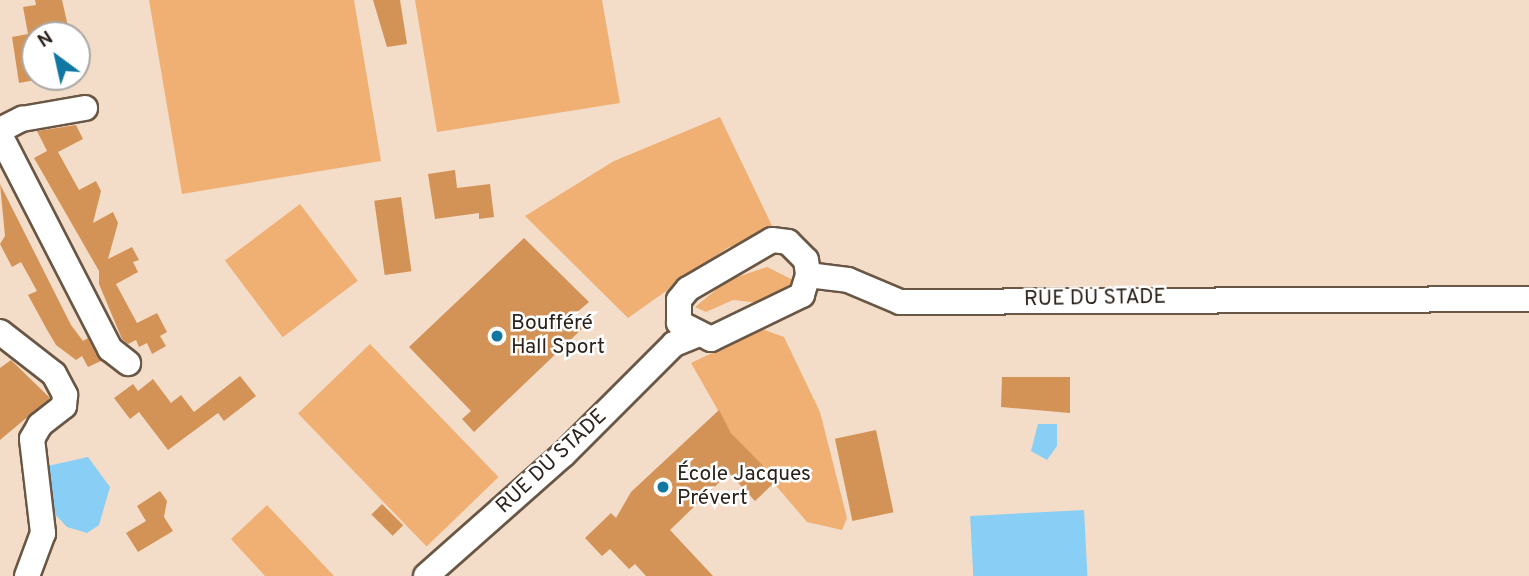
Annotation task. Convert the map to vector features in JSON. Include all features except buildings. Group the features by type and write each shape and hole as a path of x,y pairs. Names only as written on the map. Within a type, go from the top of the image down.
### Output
{"street":[{"path":"85,107 22,119 0,132 110,349 128,363"},
{"path":"772,240 798,248 808,275 802,295 789,305 711,339 683,334 679,300 688,289 772,240"},
{"name":"RUE DU STADE","path":"808,275 848,280 900,302 1529,299"},
{"path":"0,332 54,374 65,395 64,406 40,425 32,439 43,533 27,576"},
{"name":"RUE DU STADE","path":"426,576 563,455 683,334"}],"shaded area":[{"path":"149,0 354,0 381,161 182,194"},
{"path":"415,0 602,0 620,103 437,132"},
{"path":"720,117 774,230 727,248 628,318 525,216 614,161"},
{"path":"300,204 358,281 283,337 225,261"},
{"path":"767,267 797,282 789,297 768,304 733,300 706,312 695,307 728,280"},
{"path":"762,329 784,337 820,412 847,518 842,530 807,522 731,433 691,363"},
{"path":"370,344 499,477 427,547 298,413"},
{"path":"267,505 334,576 265,576 231,539"}],"water":[{"path":"1038,424 1057,424 1057,446 1047,460 1031,451"},
{"path":"88,457 110,487 99,525 87,533 67,527 51,510 43,467"},
{"path":"1084,510 1087,576 973,576 970,516"}],"place":[{"name":"Boufféré Hall Sport","path":"497,336"},
{"name":"École Jacques Prévert","path":"663,487"}]}
